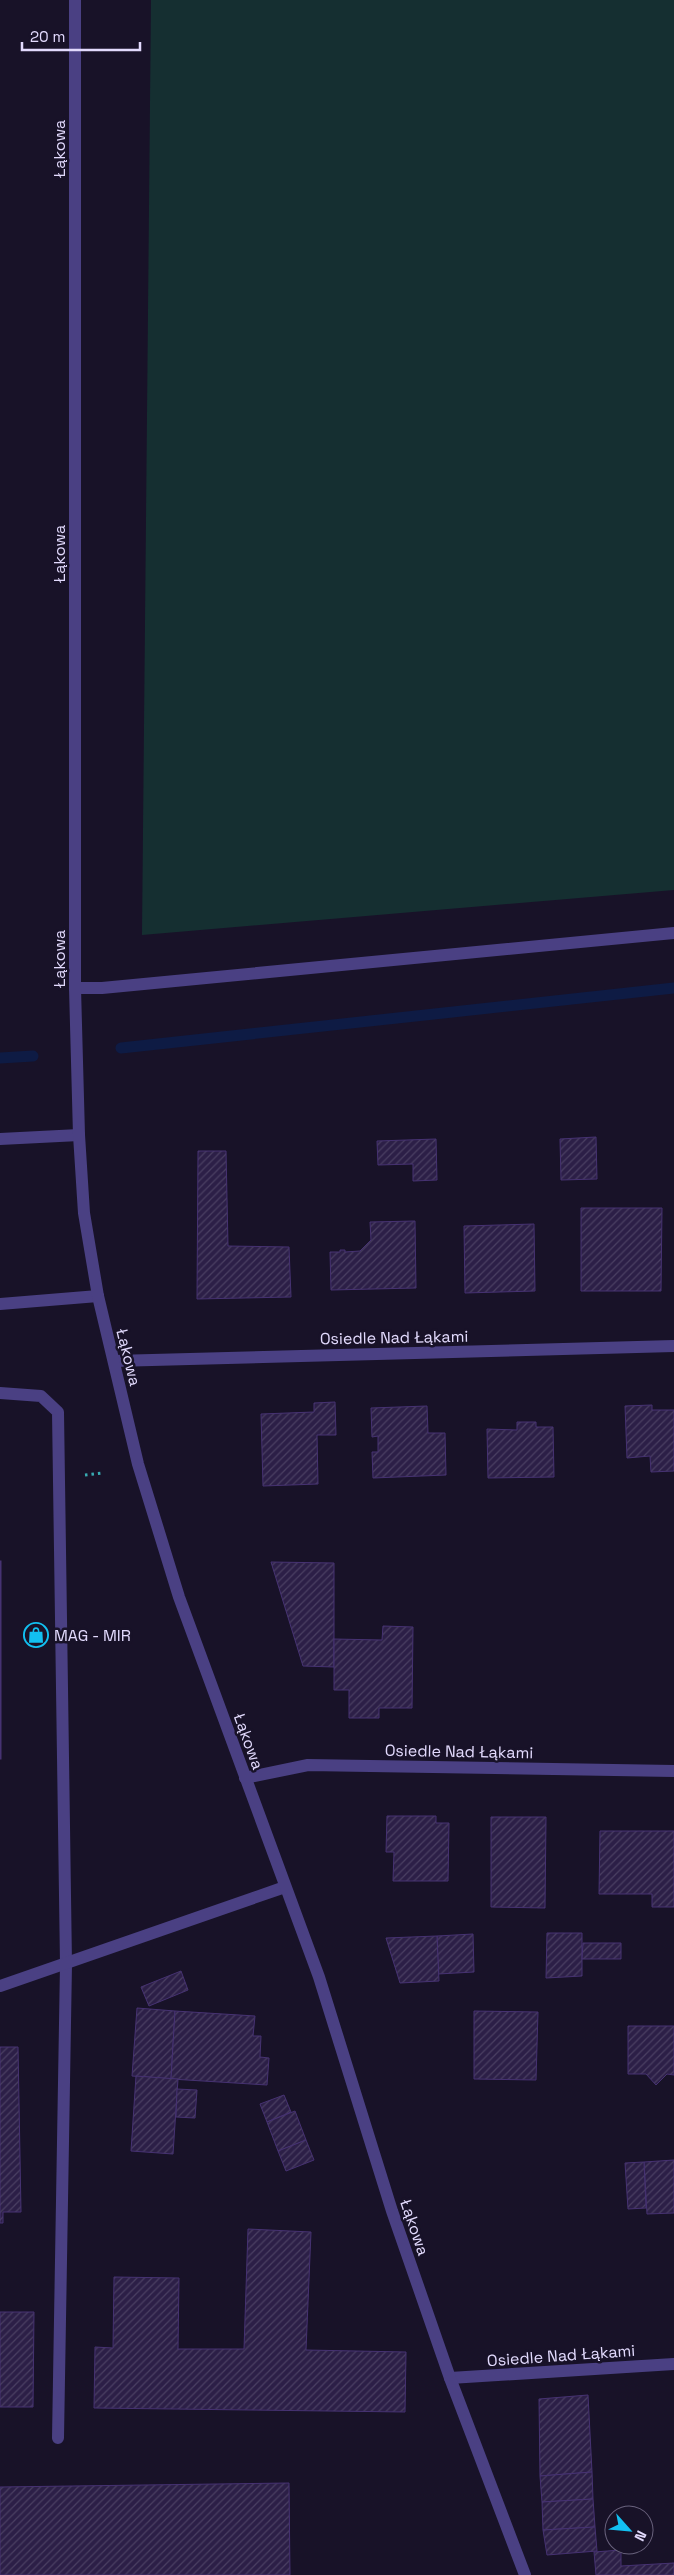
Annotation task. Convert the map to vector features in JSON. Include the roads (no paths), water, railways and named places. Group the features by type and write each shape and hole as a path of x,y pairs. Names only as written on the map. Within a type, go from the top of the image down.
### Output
{"street":[{"name":"Łąkowa","path":"75,0 75,988 79,1135 84,1213 98,1296 138,1464 178,1597 319,1977 392,2210 450,2378 525,2575"},
{"path":"75,988 111,988 674,933"},
{"path":"0,1139 79,1135"},
{"path":"0,1304 98,1296"},
{"name":"Osiedle Nad Łąkami","path":"114,1360 674,1346"},
{"path":"0,1393 41,1396 58,1412 66,1964 58,2438"},
{"name":"Osiedle Nad Łąkami","path":"245,1778 308,1766 674,1771"},
{"path":"0,1986 285,1887"},
{"name":"Osiedle Nad Łąkami","path":"450,2378 674,2364"}],"waterway":[{"path":"121,1048 674,988"},
{"path":"0,1058 33,1056"}],"place":[{"name":"MAG - MIR","path":"36,1635"}]}
